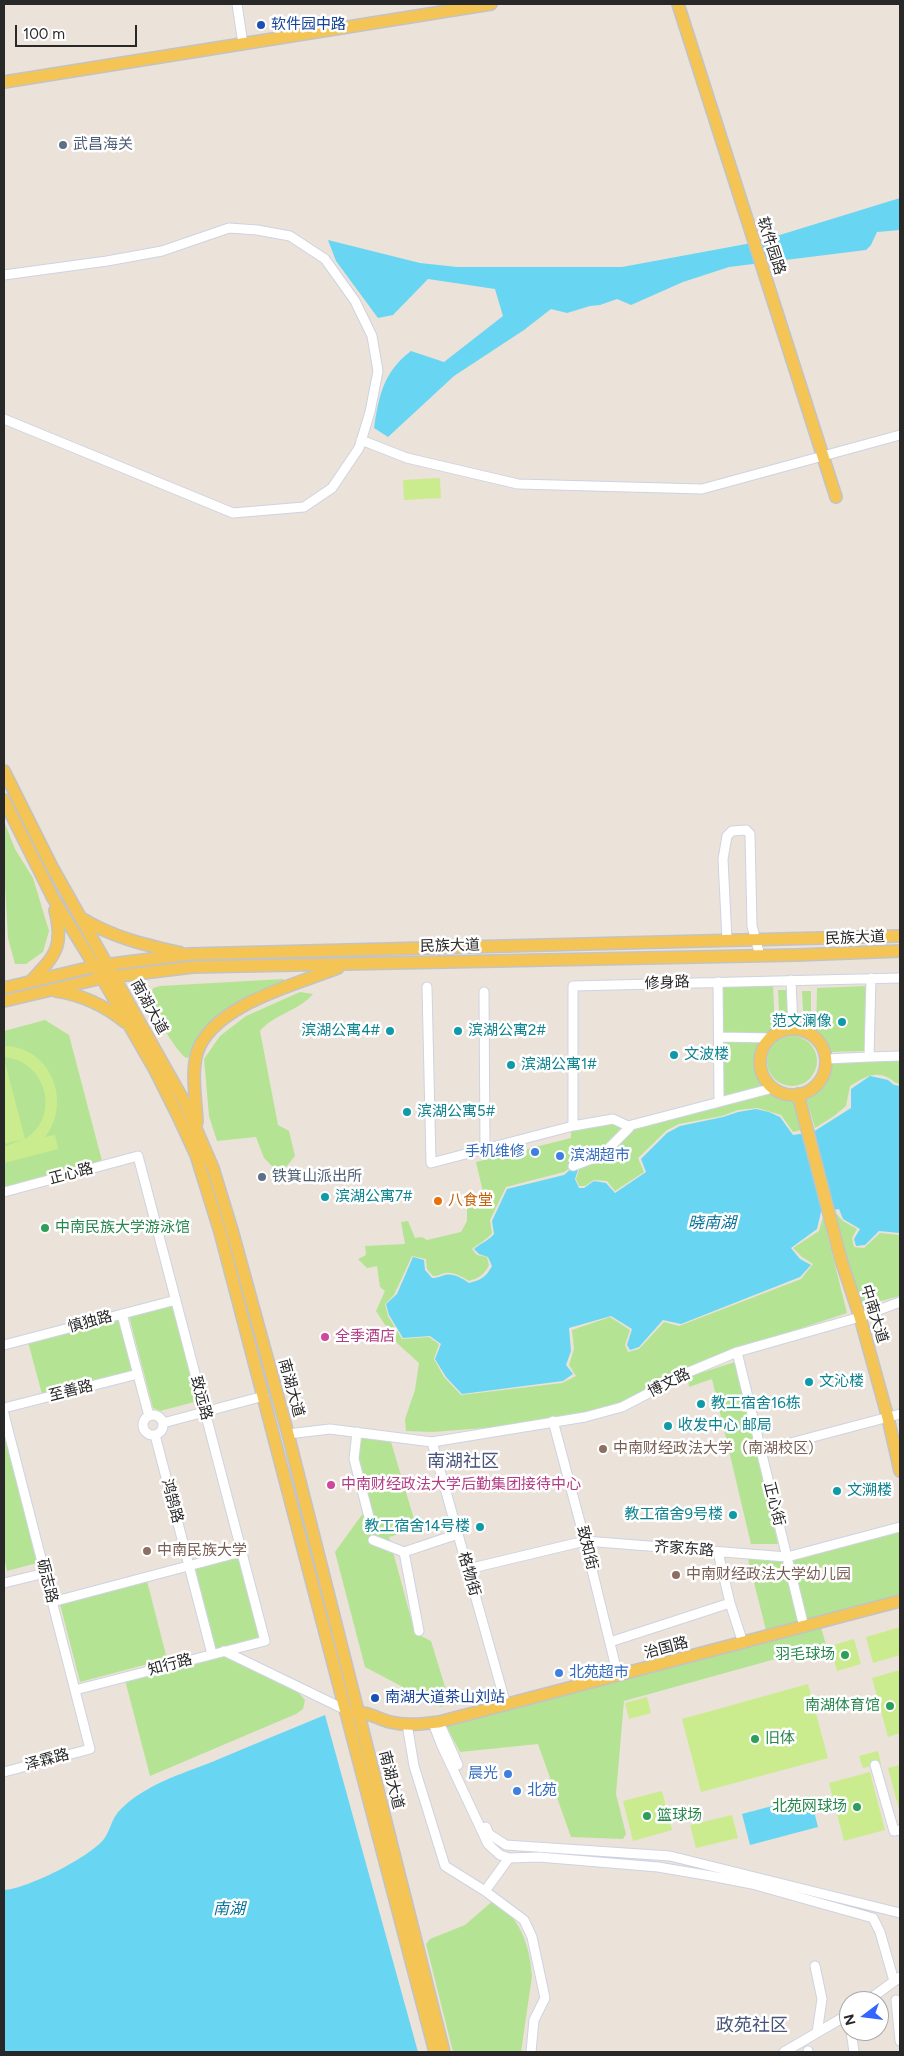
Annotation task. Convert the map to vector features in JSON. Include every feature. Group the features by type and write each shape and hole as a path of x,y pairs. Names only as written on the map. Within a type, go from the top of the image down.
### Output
{"main road":[{"path":"4,81 491,4"},
{"name":"软件园路","path":"678,4 836,497"},
{"name":"南湖大道","path":"4,771 19,804 81,919 115,976 197,1126 207,1151 224,1202 288,1434 351,1712 435,2052"},
{"name":"南湖大道","path":"4,800 53,898 96,966 155,1070 196,1154 220,1232 444,2052"},
{"path":"30,981 52,958 59,942 60,930 53,898"},
{"path":"81,919 129,941 190,954"},
{"name":"民族大道","path":"4,988 96,966 190,954 900,936"},
{"name":"民族大道","path":"4,1001 102,978 193,966 760,956 900,951"},
{"path":"197,1126 196,1063 201,1044 213,1027 247,1005 276,991 347,964"},
{"path":"49,990 68,993 94,1002 105,1007 130,1026"},
{"path":"793,1028 811,1034 818,1041 826,1059 825,1069 818,1082 810,1090 798,1094 788,1094 773,1088 763,1076 760,1061 764,1046 771,1038 780,1031 793,1028"},
{"name":"中南大道","path":"798,1094 832,1225 888,1418 900,1470"},
{"name":"治国路","path":"351,1712 407,1724 416,1725 436,1722 900,1601"}],"street":[{"path":"237,4 243,44"},
{"path":"4,274 107,261 162,251 229,228 257,230 290,236 325,259 355,301 372,336 378,371 370,412 358,448 332,488 304,507 234,513 4,419"},
{"path":"361,440 407,458 518,484 702,489 900,435"},
{"path":"727,940 723,859 727,836 732,832 746,830 750,834 752,926 760,956"},
{"path":"869,1057 871,978"},
{"name":"修身路","path":"573,1126 573,986 900,978"},
{"path":"791,980 793,1028"},
{"path":"718,982 719,1101"},
{"path":"428,986 431,1163 573,1126 613,1119 628,1126 773,1088"},
{"path":"484,992 485,1149"},
{"path":"719,1037 771,1038"},
{"path":"826,1059 900,1056"},
{"path":"573,1166 602,1155 629,1128"},
{"name":"正心路","path":"4,1192 138,1156"},
{"name":"致远路","path":"138,1156 264,1641"},
{"name":"慎独路","path":"4,1345 176,1300"},
{"name":"博文路","path":"288,1434 330,1429 432,1442 585,1417 622,1407 689,1372 737,1352 860,1317 900,1302"},
{"path":"122,1314 149,1416"},
{"name":"正心街","path":"737,1352 804,1627"},
{"name":"至善路","path":"4,1408 138,1374"},
{"path":"163,1423 264,1396"},
{"name":"砺志路","path":"4,1414 6,1434 90,1749"},
{"path":"760,1451 900,1414"},
{"path":"149,1416 159,1416 163,1423 163,1429 155,1435 148,1433 144,1428 144,1421 149,1416"},
{"name":"致知街","path":"553,1421 618,1676"},
{"path":"357,1432 354,1459 370,1521"},
{"name":"鸿鹄路","path":"155,1435 212,1654"},
{"name":"格物街","path":"432,1442 506,1705"},
{"name":"齐家东路","path":"468,1569 585,1541 787,1557 900,1527"},
{"path":"373,1540 404,1552 458,1534"},
{"path":"52,1602 241,1552"},
{"path":"404,1552 419,1631"},
{"path":"718,1552 730,1603 743,1643"},
{"path":"4,1583 44,1573"},
{"path":"610,1642 730,1603"},
{"name":"知行路","path":"75,1690 264,1641"},
{"path":"224,1651 351,1712"},
{"path":"436,1722 441,1744 488,1844 500,1855 509,1858 539,1857 658,1868 704,1875 752,1884 873,1918 880,1932 884,1952 897,1979 881,1991"},
{"path":"436,1722 489,1834 506,1845 670,1856 900,1913"},
{"path":"407,1724 414,1766 445,1866 485,1891 524,1920 532,1936 545,1998 534,2020 531,2052"},
{"name":"泽霖路","path":"4,1772 90,1749"},
{"path":"875,1765 894,1831 900,1830"},
{"path":"485,1891 509,1858"},
{"path":"815,1966 822,1998 817,2033"},
{"path":"896,2000 900,2041"},
{"path":"784,2052 839,2022"}],"green space":[{"path":"440,478 441,498 404,500 403,480"},
{"path":"4,821 15,849 33,878 49,931 43,952 26,964 15,964 8,938 4,867"},
{"path":"283,979 286,982 241,1001 217,1017 198,1041 190,1057 186,1058 168,1036 153,1004 153,988 160,986"},
{"path":"721,986 773,986 775,1027 766,1034 722,1034"},
{"path":"866,986 864,1051 830,1052 826,1040 816,1029 817,988"},
{"path":"778,990 789,990 789,1026 780,1029"},
{"path":"802,991 811,991 811,1031 804,1027"},
{"path":"300,992 313,994 301,1005 272,1020 260,1031 278,1125 289,1131 295,1156 286,1167 273,1167 264,1158 256,1137 217,1141 209,1116 204,1059 220,1036 246,1016"},
{"path":"45,1020 69,1035 102,1161 4,1188 4,1031"},
{"path":"787,1036 797,1036 810,1043 817,1056 817,1066 810,1079 797,1086 787,1086 778,1082 771,1075 767,1066 767,1056 771,1047 778,1040"},
{"path":"722,1040 760,1041 754,1065 757,1076 764,1087 722,1098"},
{"path":"4,1046 20,1048 34,1055 45,1066 52,1078 57,1108 53,1123 45,1137 55,1135 58,1149 4,1163 4,1147 24,1139 4,1144 4,1059 25,1139 36,1129 43,1117 46,1104 39,1078 30,1068 18,1060 4,1057"},
{"path":"900,1060 900,1084 879,1075 869,1076 860,1080 850,1086 846,1106 815,1128 806,1098 817,1092 827,1080 832,1063"},
{"path":"769,1092 782,1099 793,1099 801,1130 793,1132 781,1115 757,1108 738,1110 722,1116 679,1124 667,1130 638,1158 644,1172 615,1191 607,1181 594,1180 585,1186 579,1186 576,1179 579,1170 570,1168 564,1172 506,1187 490,1220 492,1233 472,1249 477,1255 487,1257 489,1265 483,1274 469,1281 452,1273 433,1276 427,1269 426,1259 412,1256 394,1295 385,1304 388,1316 402,1339 429,1337 439,1344 434,1359 444,1377 461,1395 562,1383 576,1376 569,1365 574,1349 572,1330 610,1317 630,1330 625,1345 628,1352 639,1349 664,1322 679,1326 801,1279 813,1264 793,1248 819,1231 823,1217 847,1313 732,1351 619,1405 584,1414 497,1427 433,1432 406,1431 405,1419 415,1390 419,1363 397,1343 376,1311 385,1291 380,1287 377,1266 367,1268 358,1259 366,1255 365,1246 405,1244 401,1222 408,1221 415,1238 422,1237 427,1240 461,1232 467,1221 467,1204 485,1200 476,1162 571,1138 571,1129 611,1121 629,1128"},
{"path":"835,1212 843,1221 857,1229 852,1238 854,1247 864,1248 880,1233 900,1235 900,1296 858,1307"},
{"path":"173,1304 198,1401 160,1411 153,1408 129,1316"},
{"path":"119,1319 133,1371 42,1394 28,1342"},
{"path":"735,1362 778,1544 751,1544 712,1379 689,1387 688,1377"},
{"path":"356,1432 391,1442 417,1529 389,1537 415,1633 431,1641 450,1703 441,1707 365,1667 335,1552 369,1505 354,1459"},
{"path":"5,1439 37,1563 7,1571 4,1556"},
{"path":"900,1531 900,1605 821,1627 826,1645 624,1701 616,1794 626,1834 623,1839 571,1837 538,1744 460,1752 445,1724 808,1629 791,1561"},
{"path":"746,1551 780,1552 801,1625 767,1634"},
{"path":"238,1557 259,1637 216,1649 195,1568"},
{"path":"147,1581 167,1659 80,1682 60,1604"},
{"path":"900,1627 900,1655 873,1663 866,1637"},
{"name":"羽毛球场","path":"854,1639 861,1664 837,1671 830,1646"},
{"path":"223,1655 297,1691 305,1700 303,1709 296,1714 150,1776 125,1680"},
{"name":"南湖体育馆","path":"900,1670 900,1733 888,1737 872,1678"},
{"name":"旧体","path":"808,1684 828,1758 701,1792 682,1719"},
{"path":"647,1697 651,1713 629,1719 625,1703"},
{"path":"878,1751 881,1764 863,1768 859,1756"},
{"path":"900,1765 900,1813 888,1768"},
{"name":"北苑网球场","path":"870,1772 885,1830 844,1841 829,1783"},
{"name":"篮球场","path":"662,1791 672,1830 633,1841 623,1801"},
{"path":"732,1815 738,1838 696,1848 690,1825"},
{"path":"495,1899 511,1916 522,1933 531,1964 532,1976 521,2052 453,2052 426,1944 430,1939 465,1925"}],"water":[{"path":"900,198 900,230 877,232 871,245 866,250 729,267 683,282 631,305 617,299 567,313 551,309 524,330 454,376 388,437 374,428 378,405 388,376 394,367 411,351 444,362 503,316 495,289 428,279 393,315 378,318 336,261 328,240 420,263 457,267 622,267 757,242"},
{"name":"晓南湖","path":"870,1076 888,1080 894,1085 900,1086 900,1233 879,1231 865,1245 856,1246 854,1239 860,1229 843,1219 839,1209 821,1212 817,1229 791,1248 800,1259 811,1265 800,1277 681,1324 663,1320 639,1347 630,1350 627,1345 632,1329 611,1316 569,1328 571,1351 566,1365 573,1374 563,1381 462,1394 446,1377 435,1359 441,1344 430,1336 403,1338 389,1315 386,1304 397,1294 413,1257 424,1260 425,1270 432,1278 451,1275 469,1283 480,1279 488,1273 492,1266 488,1257 479,1254 474,1249 494,1234 492,1221 507,1189 564,1175 571,1169 578,1170 575,1179 579,1188 584,1188 594,1181 606,1183 615,1193 646,1172 641,1159 667,1133 680,1126 738,1112 756,1109 769,1112 780,1117 793,1135 813,1132 851,1108 851,1089"},
{"name":"南湖","path":"325,1715 418,2052 4,2052 4,1890 42,1878 86,1854 104,1839 121,1809 152,1787"},
{"path":"810,1796 818,1827 750,1845 742,1814"}],"place":[{"name":"软件园中路","path":"261,25"},
{"name":"武昌海关","path":"63,145"},
{"name":"范文澜像","path":"842,1022"},
{"name":"滨湖公寓4#","path":"390,1031"},
{"name":"滨湖公寓2#","path":"458,1031"},
{"name":"文波楼","path":"674,1055"},
{"name":"滨湖公寓1#","path":"511,1065"},
{"name":"滨湖公寓5#","path":"407,1112"},
{"name":"手机维修","path":"535,1152"},
{"name":"滨湖超市","path":"560,1156"},
{"name":"铁箕山派出所","path":"262,1177"},
{"name":"滨湖公寓7#","path":"325,1197"},
{"name":"八食堂","path":"438,1201"},
{"name":"中南民族大学游泳馆","path":"45,1228"},
{"name":"全季酒店","path":"325,1337"},
{"name":"文沁楼","path":"809,1382"},
{"name":"教工宿舍16栋","path":"701,1404"},
{"name":"收发中心 邮局","path":"668,1426"},
{"name":"中南财经政法大学（南湖校区）","path":"603,1449"},
{"name":"中南财经政法大学后勤集团接待中心","path":"331,1485"},
{"name":"文溯楼","path":"837,1491"},
{"name":"教工宿舍9号楼","path":"733,1515"},
{"name":"教工宿舍14号楼","path":"480,1527"},
{"name":"中南民族大学","path":"147,1551"},
{"name":"中南财经政法大学幼儿园","path":"676,1575"},
{"name":"羽毛球场","path":"845,1655"},
{"name":"北苑超市","path":"559,1673"},
{"name":"南湖大道茶山刘站","path":"375,1698"},
{"name":"南湖体育馆","path":"890,1706"},
{"name":"旧体","path":"755,1739"},
{"name":"晨光","path":"508,1774"},
{"name":"北苑","path":"517,1791"},
{"name":"北苑网球场","path":"857,1807"},
{"name":"篮球场","path":"647,1816"}],"district":[{"name":"南湖社区","path":"463,1462"},
{"name":"政苑社区","path":"752,2026"}]}
